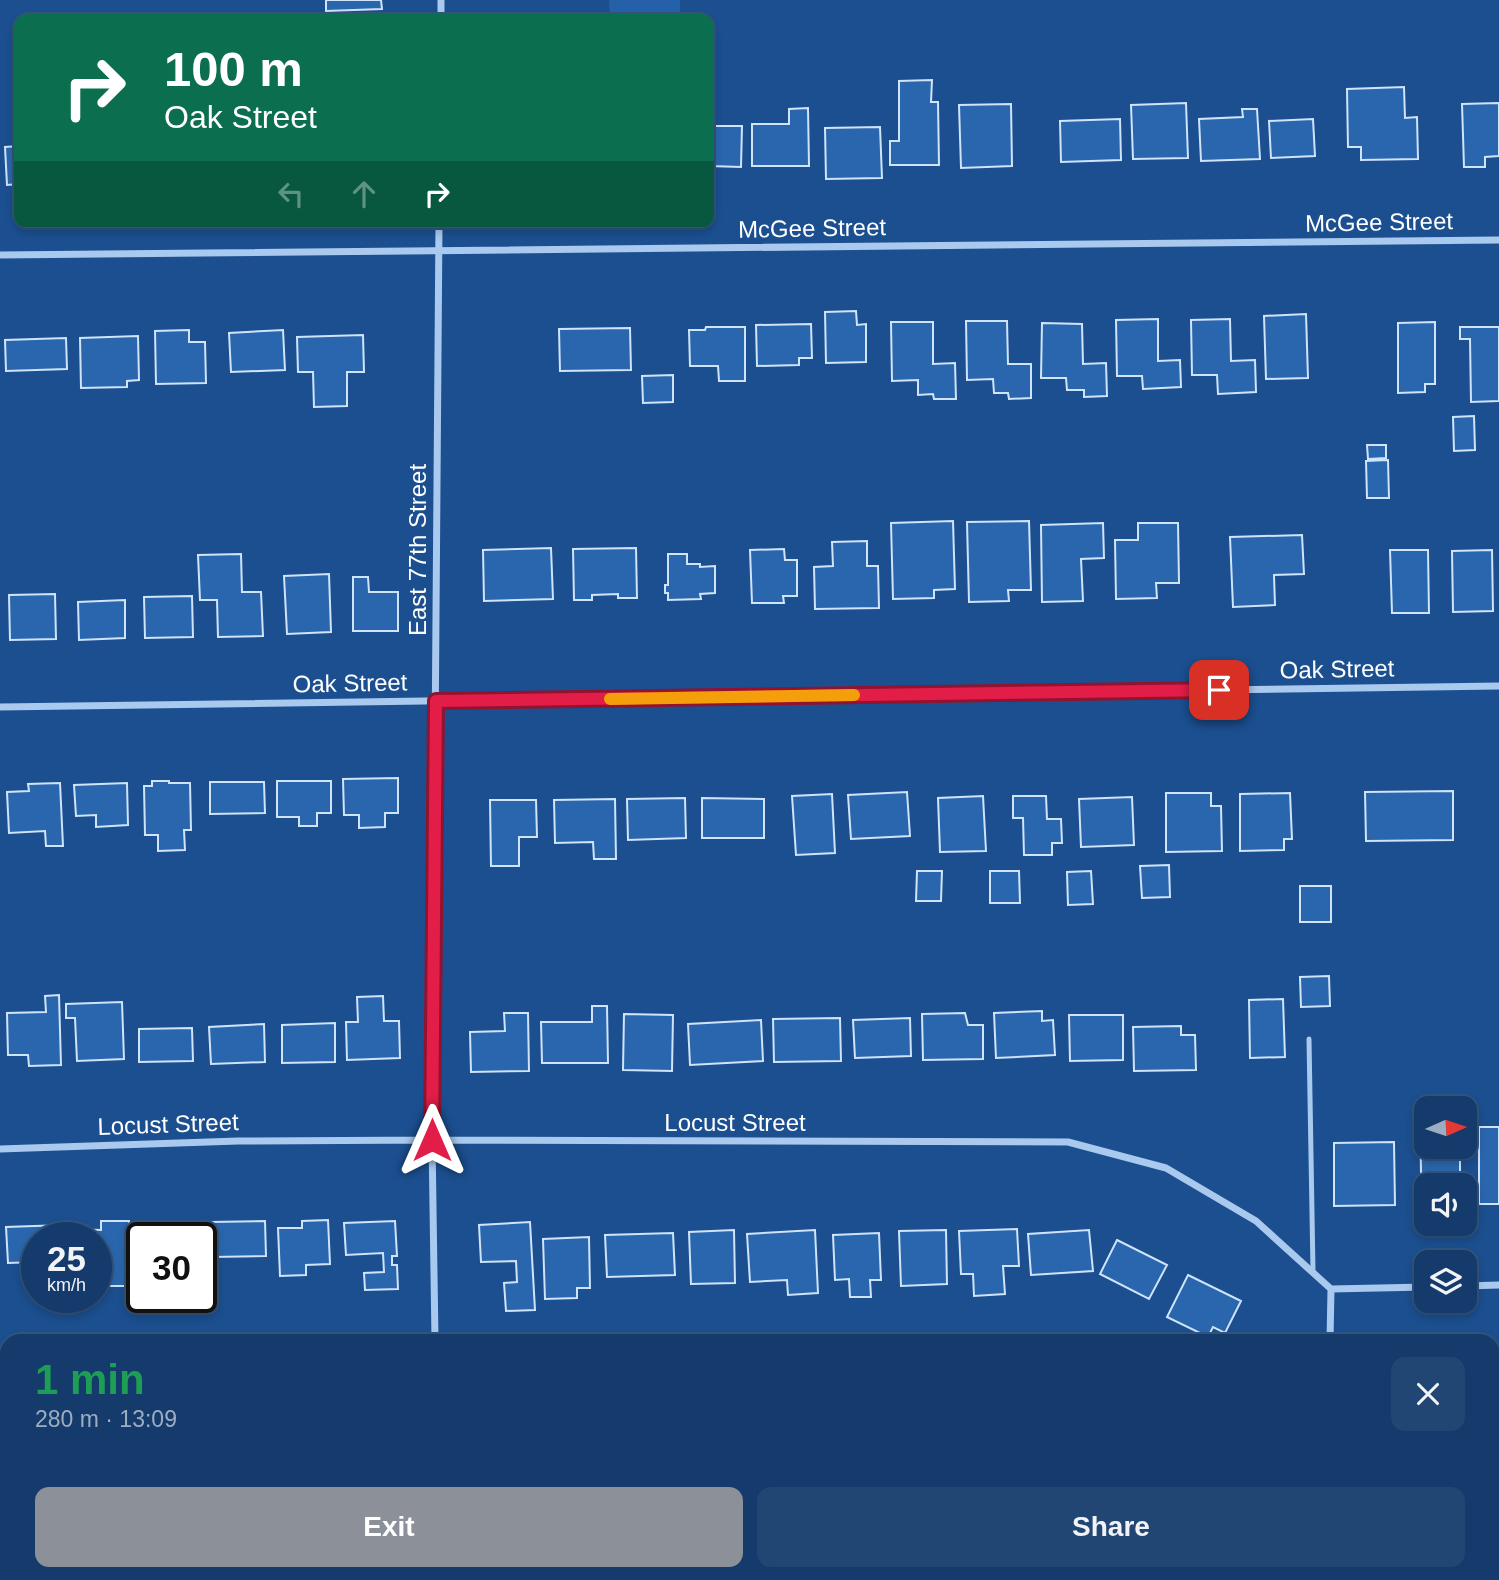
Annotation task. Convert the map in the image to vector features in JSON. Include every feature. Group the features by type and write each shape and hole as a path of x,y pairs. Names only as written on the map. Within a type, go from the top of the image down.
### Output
{"street":[{"name":"East 77th Street","path":"435,1334 432,1140 439,228"},
{"name":"McGee Street","path":"0,256 1499,240"},
{"name":"Oak Street","path":"0,707 1499,687"},
{"name":"Locust Street","path":"0,1149 238,1141 1068,1142 1166,1168 1256,1222 1331,1289"},
{"path":"1477,1286 1499,1285"},
{"path":"1331,1334 1331,1289 1414,1287"}],"lane":[{"path":"1309,1039 1313,1271"}],"shaded area":[{"path":"609,0 680,0 680,14 610,14"}],"building":[{"path":"326,0 381,0 382,9 326,11"},
{"path":"932,80 931,102 938,102 939,165 890,165 890,141 899,141 899,81"},
{"path":"1404,87 1405,118 1417,117 1418,159 1361,160 1361,147 1348,147 1347,89"},
{"path":"1186,103 1188,158 1133,159 1131,105"},
{"path":"1499,103 1499,156 1485,157 1485,167 1464,167 1462,104"},
{"path":"1011,104 1012,166 961,168 959,105"},
{"path":"808,108 809,166 752,166 752,124 789,124 789,109"},
{"path":"1242,109 1257,109 1260,159 1201,161 1199,119 1243,117"},
{"path":"1120,119 1121,160 1061,162 1060,121"},
{"path":"1313,119 1315,156 1271,158 1269,121"},
{"path":"714,126 742,126 741,167 714,166"},
{"path":"880,127 882,178 826,179 825,128"},
{"path":"14,146 14,184 7,185 5,147"},
{"path":"856,311 857,325 866,324 866,362 826,363 825,312"},
{"path":"1306,314 1308,378 1266,379 1264,316"},
{"path":"1158,319 1158,361 1180,360 1181,387 1143,389 1142,376 1117,376 1116,320"},
{"path":"1230,319 1231,361 1255,360 1256,392 1218,394 1217,375 1192,375 1191,320"},
{"path":"966,321 1007,321 1008,364 1031,364 1031,398 1009,399 1008,393 994,393 993,379 967,380"},
{"path":"891,322 933,322 933,364 955,363 956,399 934,399 933,394 918,395 918,380 892,381"},
{"path":"1435,322 1435,384 1425,384 1425,392 1398,393 1398,323"},
{"path":"1042,323 1082,324 1083,364 1106,363 1107,396 1084,397 1084,390 1067,390 1066,378 1041,378"},
{"path":"811,324 812,358 799,358 799,365 757,366 756,325"},
{"path":"706,327 745,327 745,381 719,381 718,366 690,366 689,330 705,330"},
{"path":"1460,327 1499,327 1499,401 1471,402 1470,339 1460,339"},
{"path":"630,328 631,370 560,371 559,329"},
{"path":"189,330 189,342 205,342 206,383 156,384 155,331"},
{"path":"283,330 285,370 231,372 229,333"},
{"path":"363,335 364,372 347,372 347,406 314,407 313,372 298,372 297,337"},
{"path":"138,336 139,380 127,381 127,387 81,388 80,338"},
{"path":"66,338 67,369 6,371 5,340"},
{"path":"673,375 673,402 643,403 642,376"},
{"path":"1474,416 1475,450 1454,451 1453,417"},
{"path":"1367,445 1386,445 1386,458 1368,459"},
{"path":"1388,460 1389,498 1367,498 1366,461"},
{"path":"953,521 955,589 934,590 934,598 893,599 891,523"},
{"path":"1029,521 1031,590 1008,590 1009,601 969,602 967,522"},
{"path":"1103,523 1104,558 1081,559 1083,601 1042,602 1041,525"},
{"path":"1138,523 1178,523 1179,583 1156,583 1157,598 1116,599 1115,540 1138,540"},
{"path":"1302,535 1304,574 1274,575 1275,605 1233,607 1230,537"},
{"path":"867,541 867,566 878,566 879,608 815,609 814,567 833,566 832,542"},
{"path":"551,548 553,599 484,601 483,550"},
{"path":"636,548 637,598 618,598 618,594 592,595 592,600 574,600 573,549"},
{"path":"784,549 785,560 797,560 797,596 783,596 784,603 752,603 750,550"},
{"path":"1390,550 1428,550 1429,613 1392,613"},
{"path":"1492,550 1493,611 1453,612 1452,551"},
{"path":"241,554 242,592 261,592 263,636 218,637 217,600 200,600 198,555"},
{"path":"668,554 687,554 687,564 715,566 715,593 700,594 701,599 668,600 665,585 668,585"},
{"path":"329,574 331,632 287,634 284,576"},
{"path":"353,577 368,577 369,592 398,592 398,631 353,631"},
{"path":"55,594 56,639 10,640 9,595"},
{"path":"192,596 193,637 145,638 144,597"},
{"path":"125,600 125,638 79,640 78,602"},
{"path":"398,778 398,813 385,813 385,827 359,828 359,815 344,815 343,779"},
{"path":"152,781 190,783 191,830 184,830 185,850 158,851 158,835 145,835 144,786 152,786"},
{"path":"277,781 331,781 331,813 317,813 317,826 299,826 299,817 277,817"},
{"path":"210,782 264,782 265,813 210,814"},
{"path":"60,783 63,846 46,846 45,831 9,833 7,792 29,791 28,784"},
{"path":"127,783 128,825 96,827 96,815 76,816 74,785"},
{"path":"1453,791 1453,840 1366,841 1365,792"},
{"path":"907,792 910,836 851,839 848,795"},
{"path":"1166,793 1211,793 1211,806 1221,806 1222,851 1166,852"},
{"path":"1290,793 1292,839 1284,839 1284,850 1240,851 1240,794"},
{"path":"832,794 835,853 796,855 792,796"},
{"path":"983,796 986,851 940,852 938,798"},
{"path":"1013,796 1046,796 1047,819 1061,819 1062,843 1052,843 1052,855 1024,855 1023,818 1013,818"},
{"path":"1132,797 1134,845 1081,847 1079,799"},
{"path":"685,798 686,838 628,840 627,799"},
{"path":"702,798 764,799 764,838 702,838"},
{"path":"615,799 616,859 594,859 593,842 555,843 554,800"},
{"path":"490,800 536,800 537,837 519,837 519,866 491,866"},
{"path":"1169,865 1170,897 1142,898 1140,866"},
{"path":"917,871 942,871 941,901 916,901"},
{"path":"990,871 1019,871 1020,903 990,903"},
{"path":"1091,871 1093,904 1068,905 1067,872"},
{"path":"1300,886 1331,886 1331,922 1300,922"},
{"path":"1329,976 1330,1006 1301,1007 1300,977"},
{"path":"59,995 61,1065 29,1066 28,1055 8,1055 7,1013 46,1012 45,996"},
{"path":"383,996 384,1021 399,1021 400,1058 347,1060 346,1022 358,1022 357,997"},
{"path":"1283,999 1285,1057 1250,1058 1249,1000"},
{"path":"122,1002 124,1059 77,1061 75,1018 66,1018 66,1004"},
{"path":"592,1006 607,1006 608,1063 542,1063 541,1022 592,1022"},
{"path":"1042,1011 1042,1021 1053,1020 1055,1055 996,1058 994,1013"},
{"path":"504,1013 528,1013 529,1071 471,1072 470,1032 505,1031"},
{"path":"965,1013 968,1025 983,1025 983,1059 923,1060 922,1014"},
{"path":"624,1014 673,1015 672,1071 623,1070"},
{"path":"1069,1015 1123,1015 1123,1060 1070,1061"},
{"path":"840,1018 841,1061 774,1062 773,1019"},
{"path":"910,1018 911,1056 855,1058 853,1020"},
{"path":"761,1020 763,1061 690,1065 688,1024"},
{"path":"335,1023 335,1062 282,1063 282,1025"},
{"path":"264,1024 265,1062 211,1064 209,1027"},
{"path":"1181,1026 1181,1035 1195,1035 1196,1070 1134,1071 1133,1027"},
{"path":"192,1028 193,1061 139,1062 139,1029"},
{"path":"1479,1127 1499,1127 1499,1204 1479,1204"},
{"path":"1394,1142 1395,1205 1334,1206 1334,1143"},
{"path":"1421,1159 1460,1159 1460,1172 1421,1173"},
{"path":"328,1220 330,1264 306,1265 306,1275 280,1276 278,1228 302,1228 302,1221"},
{"path":"129,1221 126,1222 126,1286 112,1286 112,1222 101,1222"},
{"path":"265,1221 266,1256 217,1257 217,1222 210,1222"},
{"path":"395,1221 397,1256 392,1256 392,1265 397,1265 398,1289 365,1290 364,1273 384,1272 383,1253 346,1255 344,1223"},
{"path":"530,1222 535,1310 506,1311 504,1283 517,1282 516,1261 481,1262 479,1225"},
{"path":"21,1226 21,1263 8,1263 6,1227"},
{"path":"1017,1229 1019,1266 1003,1266 1005,1294 974,1296 973,1274 961,1274 959,1231"},
{"path":"734,1230 735,1283 691,1284 689,1232"},
{"path":"815,1230 818,1293 788,1295 787,1280 750,1282 747,1234"},
{"path":"946,1230 947,1284 901,1286 899,1231"},
{"path":"1089,1230 1093,1271 1031,1275 1028,1234"},
{"path":"673,1233 675,1275 607,1277 605,1235"},
{"path":"879,1233 881,1280 870,1280 871,1297 850,1297 849,1279 835,1280 833,1235"},
{"path":"589,1237 590,1288 577,1288 577,1298 545,1299 543,1239"},
{"path":"1117,1240 1167,1265 1149,1299 1100,1274"},
{"path":"1188,1275 1241,1301 1225,1333 1213,1327 1210,1334 1202,1334 1167,1317"}],"slow traffic":[{"path":"610,699 854,695"}],"route":[{"path":"432,1140 436,701 1219,690"}]}
